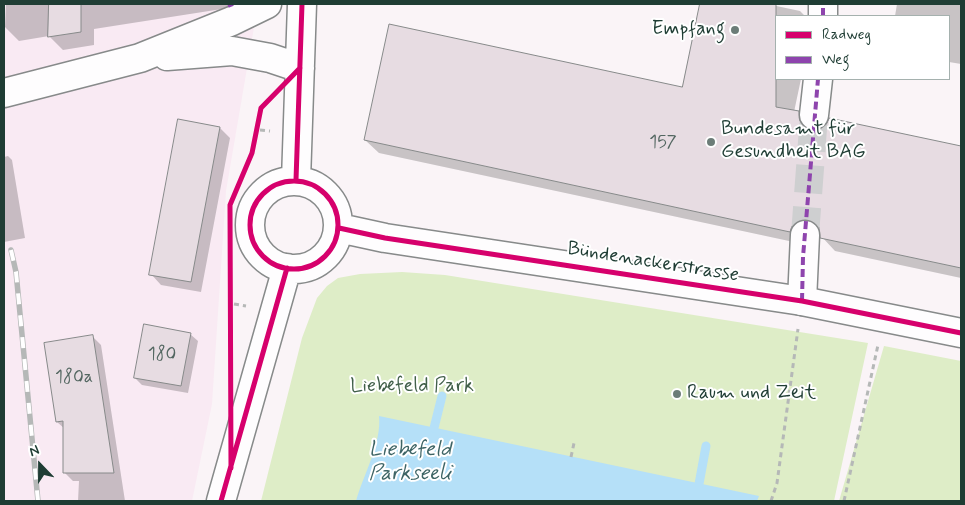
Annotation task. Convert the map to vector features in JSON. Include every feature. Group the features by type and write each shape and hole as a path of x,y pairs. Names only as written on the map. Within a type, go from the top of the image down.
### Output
{"street":[{"path":"4,94 140,58 232,22 266,4"},
{"path":"296,180 302,4"},
{"path":"140,58 232,52 270,58 300,68"},
{"path":"814,115 818,80"},
{"path":"296,180 310,183 322,190 332,201 337,214 339,228 335,242 327,254 315,263 302,268 287,268 273,264 262,254 254,242 250,228 252,213 263,194 281,182 296,180"},
{"name":"Bündenackerstrasse","path":"339,228 385,238 802,301 961,334"},
{"path":"802,301 805,235"},
{"path":"222,501 287,268"}],"path":[{"path":"255,138 258,122"},
{"path":"260,130 271,131"},
{"path":"231,295 231,312"},
{"path":"771,501 777,482 802,301"},
{"path":"234,304 246,306"},
{"path":"844,501 884,317"},
{"path":"571,457 574,443"}],"shaded area":[{"path":"4,4 258,4 226,191 212,404 192,501 4,501"}],"green space":[{"name":"Liebefeld Park","path":"402,272 445,275 868,343 834,501 261,501 302,338 317,298 327,286 338,278 360,274"},
{"path":"884,346 961,361 961,501 839,501"}],"water":[{"name":"Liebefeld Parkseeli","path":"379,416 759,496 757,501 356,501 378,437"}],"building":[{"path":"49,4 81,4 81,32 48,37"},
{"path":"700,4 776,4 776,107 799,111 800,121 805,128 813,131 826,125 829,118 961,146 961,268 820,238 819,227 806,219 797,221 792,226 790,232 364,140 389,24 682,87"},
{"path":"178,119 220,127 191,282 149,275"},
{"path":"144,324 191,333 181,386 134,378"},
{"path":"93,335 114,473 63,473 63,421 56,422 44,343"}],"waterway":[{"path":"434,428 442,396"},
{"path":"699,484 706,446"}],"tunnel":[{"path":"805,235 814,115"}],"railway":[{"path":"11,250 16,272 38,501"}],"marked path":[{"path":"228,6 233,4"},
{"path":"823,4 823,15"},
{"path":"802,301 803,257 818,80"}],"cycle path":[{"path":"296,180 302,4"},
{"path":"231,468 230,205 252,153 261,108 300,68"},
{"path":"294,181 311,184 325,194 335,208 338,225 335,242 325,256 311,266 294,269 277,266 263,256 253,242 250,225 253,208 263,194 277,184 294,181"},
{"path":"339,228 385,238 802,301 961,333"},
{"path":"221,501 287,268"}],"place":[{"name":"Empfang","path":"735,30"},
{"name":"Bundesamt für Gesundheit BAG","path":"711,142"},
{"name":"Raum und Zeit","path":"677,394"}]}
